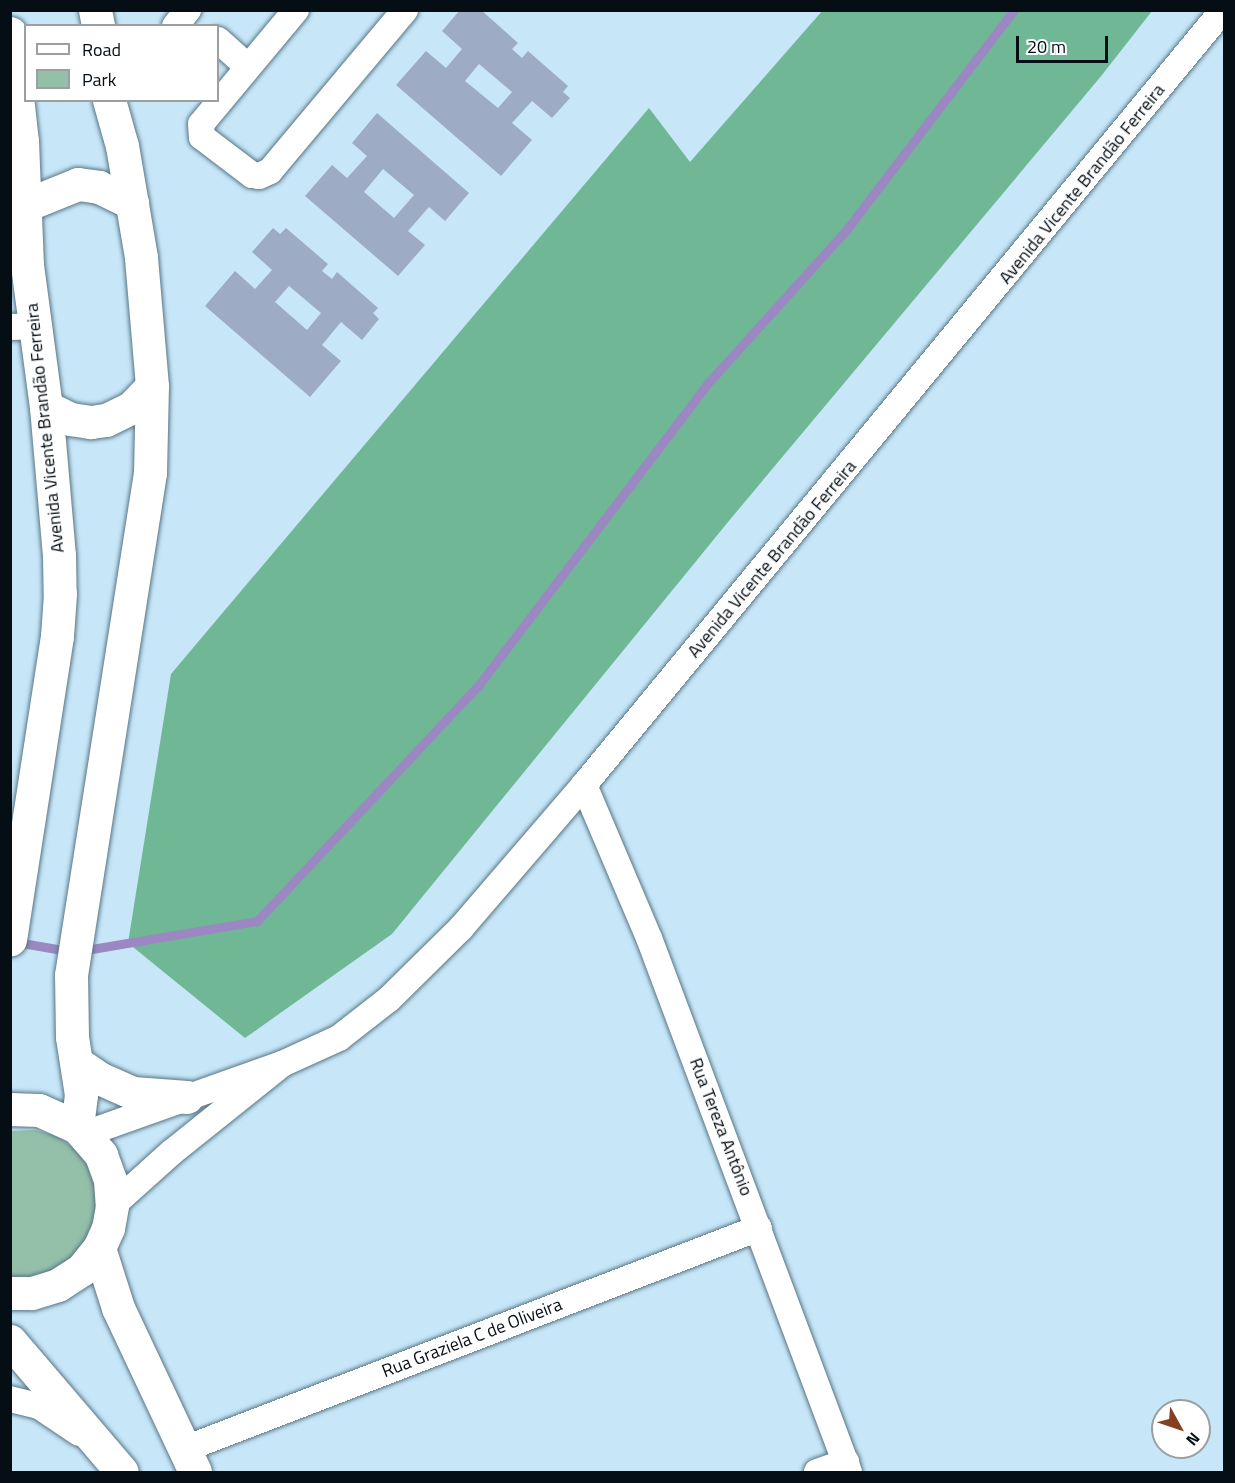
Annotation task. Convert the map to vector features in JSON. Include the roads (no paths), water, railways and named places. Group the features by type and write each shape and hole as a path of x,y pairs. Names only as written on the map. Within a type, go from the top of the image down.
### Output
{"street":[{"path":"296,10 201,124 202,137 252,175 260,176 270,171 405,10"},
{"name":"Avenida Vicente Brandão Ferreira","path":"282,1064 339,1038 389,999 462,928 584,785 1223,10"},
{"name":"Avenida Vicente Brandão Ferreira","path":"10,33 26,205 27,265 22,326 46,407 59,555 60,594 57,636 12,930"},
{"path":"219,41 248,67"},
{"path":"81,1131 81,1095 72,1037 70,975 150,473 152,386 141,257 122,146 110,102"},
{"path":"26,205 78,184 99,187 132,203"},
{"path":"46,407 70,419 91,422 106,420 131,408 152,386"},
{"name":"Rua Tereza Antônio","path":"584,785 649,938 847,1467"},
{"path":"77,1063 99,1078 133,1093 187,1097"},
{"path":"81,1131 282,1064"},
{"path":"112,1206 172,1152 282,1064"},
{"path":"10,1109 39,1110 81,1131 101,1155 110,1180 112,1206 108,1228 99,1248 81,1270 58,1285 31,1293 10,1293"},
{"name":"Rua Graziela C de Oliveira","path":"190,1461 759,1228"},
{"path":"99,1248 117,1308 190,1461"},
{"path":"10,1341 116,1463"},
{"path":"10,1400 24,1400 39,1406 116,1463"},
{"path":"817,1473 847,1467"}],"waterway":[{"path":"16,942 74,952 257,921 478,686 708,383 847,229 1014,10"}]}
